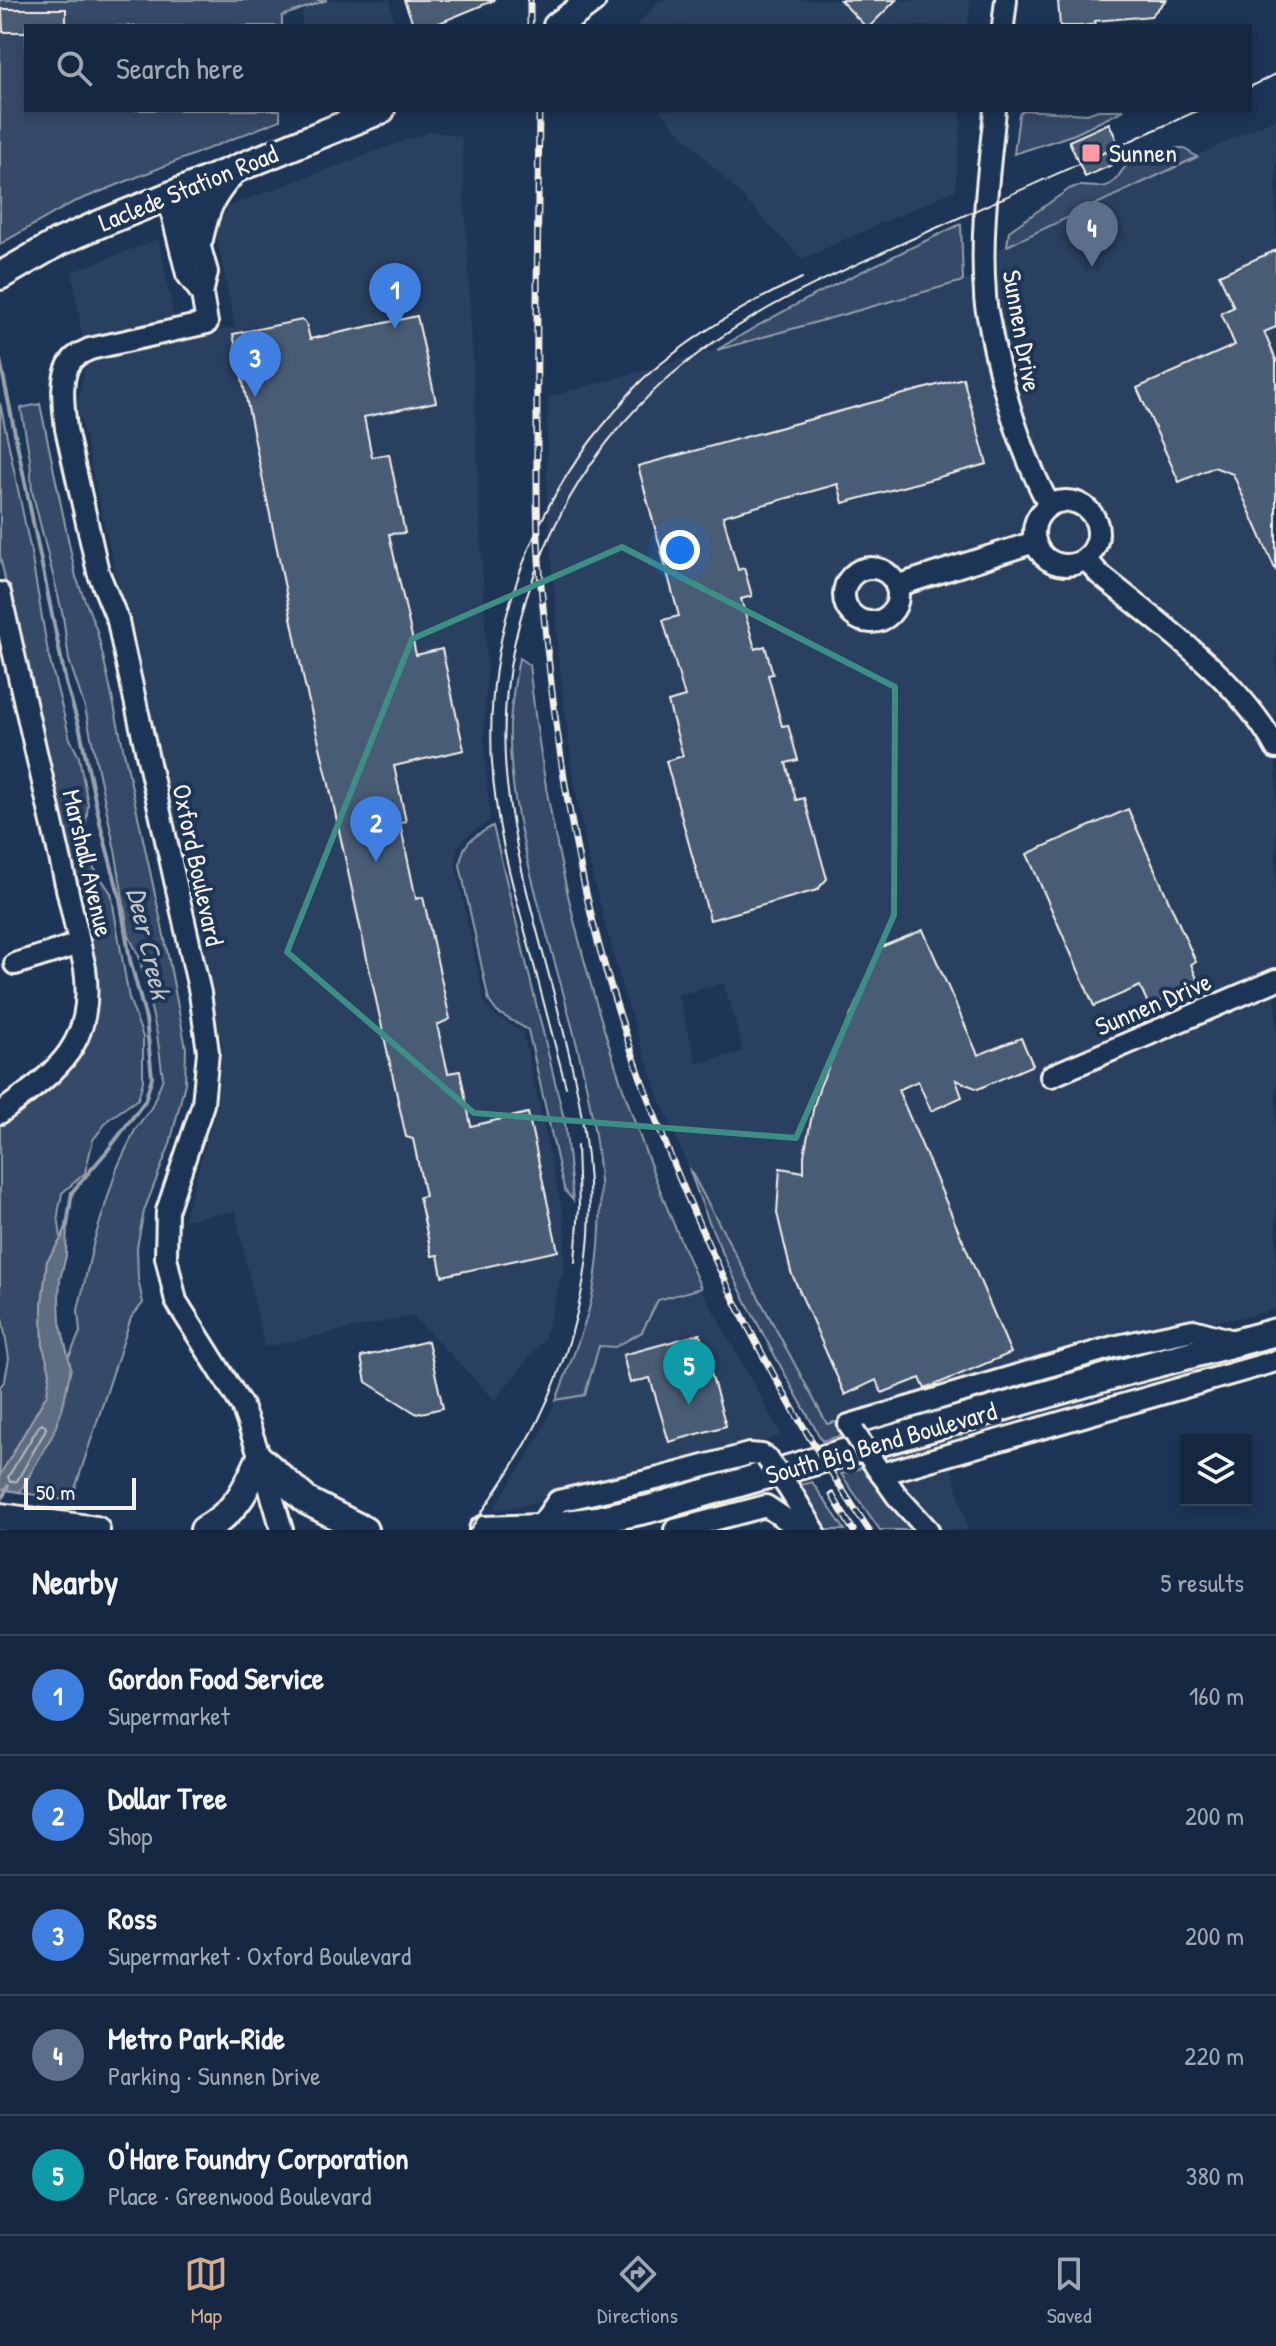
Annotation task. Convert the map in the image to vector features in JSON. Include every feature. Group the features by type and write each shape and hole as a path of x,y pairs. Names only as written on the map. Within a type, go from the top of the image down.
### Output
{"main road":[{"path":"560,24 588,4"},
{"name":"Laclede Station Road","path":"0,276 57,243 376,112"},
{"path":"199,239 212,197 235,170"},
{"name":"South Big Bend Boulevard","path":"483,1530 540,1529 649,1509 1121,1373 1276,1332"},
{"path":"204,1530 241,1500 260,1459 307,1501 364,1530"},
{"path":"0,1517 96,1530"}],"street":[{"path":"1003,24 1006,0"},
{"name":"Sunnen Drive","path":"995,112 985,206 985,297 1001,382 1014,426 1049,505"},
{"path":"176,194 187,274 202,294"},
{"name":"Oxford Boulevard","path":"176,194 199,239 207,272 202,294 207,323 79,354 66,371 63,407 98,572 118,621 134,691 200,993 208,1052 203,1104 167,1211 166,1257 176,1301 242,1406 282,1530"},
{"path":"1070,501 1084,506 1094,517 1098,539 1086,559 1071,565 1056,564 1043,555 1035,542 1034,530 1037,519 1049,505 1070,501"},
{"path":"896,586 1035,542"},
{"path":"1086,559 1099,574 1206,664 1260,720 1276,748"},
{"name":"Marshall Avenue","path":"0,593 85,968 87,1003 76,1040 53,1072 0,1113"},
{"path":"15,964 79,944"},
{"name":"Sunnen Drive","path":"1051,1076 1276,980"},
{"path":"928,1530 897,1496 852,1428 1113,1347 1193,1330 1237,1342"},
{"path":"878,1469 1276,1361"},
{"path":"540,1529 558,1501 749,1454 767,1458 814,1530"},
{"path":"675,1530 766,1506 791,1491"},
{"path":"766,1506 802,1530"}],"highlighted area":[{"path":"622,547 895,687 894,915 796,1138 474,1113 287,952 412,639"}],"shaded area":[{"path":"0,0 327,0 282,16 282,24 24,24 24,112 280,112 280,120 72,203 0,244"},
{"path":"331,0 390,0 394,24 302,24 302,11"},
{"path":"660,0 970,0 968,24 638,24"},
{"path":"661,112 962,112 955,190 802,259"},
{"path":"1120,112 1075,134 1014,154 1019,114"},
{"path":"1276,118 1276,1309 1195,1324 1076,1354 827,1424 689,1168 658,1095 623,991 590,867 572,771 558,655 546,480 548,397 963,281 998,276 998,250","holes":["724,983 743,1051 697,1064 678,995"]},
{"path":"431,131 462,137 487,663 484,739 490,820 466,837 457,848 456,866 485,1004 495,1015 523,1032 566,1228 563,1271 545,1338 495,1400 413,1316 264,1347 235,1211 183,1220 216,1109 223,1047 77,404 86,361 72,272 159,239 178,339 235,327 215,229 229,206"},
{"path":"1183,148 1197,157 1007,246 1009,231 1069,189 1106,186 1133,160"},
{"path":"961,224 963,281 717,350 807,299"},
{"path":"0,403 48,653 70,739 79,757 88,804 85,833 94,868 111,893 129,998 143,1037 143,1081 138,1099 109,1119 93,1140 85,1173 62,1193 58,1214 61,1239 47,1261 42,1305 43,1347 70,1355 80,1332 78,1310 94,1241 117,1168 136,1128 151,1108 163,1078 157,1034 139,956 129,936 116,855 85,708 69,660 63,616 32,491 21,408 40,404 76,577 97,631 106,669 186,1048 185,1083 170,1144 144,1211 137,1247 138,1279 143,1303 131,1318 71,1501 0,1489 0,1387 5,1380 9,1358 0,1306 0,1123 72,1066 85,1045 94,1014 95,976 0,557"},
{"path":"519,658 529,665 553,826 591,983 640,1138 701,1288 658,1300 642,1332 615,1347 599,1346 585,1395 556,1400 589,1309 599,1246 600,1182 585,1078 528,864 514,794 510,724"},
{"path":"493,826 565,1123 573,1200 565,1191 561,1176 528,1030 497,1012 489,1001 460,865 470,841"},
{"path":"689,1168 827,1424 835,1422 844,1435 822,1441 732,1274"},
{"path":"701,1288 782,1436 574,1493 493,1510 538,1439 556,1400 585,1394 598,1346 642,1332 658,1300"},
{"path":"949,1458 968,1530 934,1530 906,1495 902,1484 908,1474"},
{"path":"864,1467 913,1530 880,1530 841,1474"},
{"path":"812,1482 845,1530 827,1530 798,1486"}],"water":[{"path":"67,1224 59,1299 60,1322 71,1368 62,1410 53,1434 20,1492 0,1489 0,1475 47,1394 50,1372 43,1347 42,1305 47,1261"}],"building":[{"path":"404,0 495,0 437,24 413,24"},
{"path":"840,0 896,0 872,24 863,24"},
{"path":"1166,0 1151,16 1095,21 1095,24 1060,24 1058,1"},
{"path":"2,9 66,9 66,24 24,24 24,32 3,32"},
{"path":"1109,123 1125,159 1085,177 1069,141"},
{"path":"1276,250 1276,327 1264,332 1276,360 1276,571 1233,474 1214,467 1179,482 1137,388 1235,345 1221,313 1234,307 1219,275"},
{"path":"417,316 436,402 364,417 372,457 389,454 405,533 389,534 416,655 442,649 464,750 394,766 406,821 400,823 416,899 423,897 450,1019 437,1025 448,1073 460,1071 471,1126 528,1113 558,1251 442,1276 438,1255 432,1256 419,1197 425,1196 413,1139 406,1137 304,681 233,334 302,320 306,323 310,339"},
{"path":"963,378 987,464 843,503 838,484 723,516 738,570 744,568 752,596 741,599 755,649 765,646 773,674 768,675 782,726 788,725 798,760 786,763 796,800 804,798 827,879 817,890 710,920 666,761 683,756 668,702 685,697 663,620 679,616 638,466"},
{"path":"1128,809 1196,962 1191,964 1199,984 1149,1006 1140,986 1094,1006 1027,854"},
{"path":"923,930 978,1055 1021,1038 1033,1065 978,1089 956,1080 962,1097 931,1111 918,1081 898,1090 1011,1353 925,1389 920,1378 882,1393 876,1380 845,1395 791,1272 777,1213 780,1168 804,1172 804,1155 820,1086 881,947"},
{"path":"700,1334 726,1426 669,1442 650,1378 630,1383 623,1355"},
{"path":"428,1341 443,1408 417,1414 366,1382 361,1357"}],"waterway":[{"name":"Deer Creek","path":"0,360 66,683 80,730 120,898 130,960 146,1019 152,1077 145,1101 72,1192 67,1226"},
{"name":"Deer Creek","path":"0,1502 8,1486"}],"tram line":[{"path":"1252,86 1276,74"},
{"path":"470,1530 523,1449 557,1377 578,1307 587,1259 589,1177 582,1120 558,1008 516,841 505,754 507,694 516,635 533,578 557,522 588,468 627,419 695,356 746,321 857,264 1195,112"},
{"path":"566,1087 510,873 497,810 492,757 492,704 499,651 511,600 551,502 579,457 635,387 680,349 719,322 802,278"},
{"path":"575,1262 579,1208 577,1146"}],"railway":[{"path":"530,0 530,24"},
{"path":"539,112 539,553 558,738 583,879 606,971 629,1045 684,1190 750,1330 787,1398 869,1530"},
{"path":"832,1495 853,1530"}],"place":[{"name":"Sunnen","path":"1091,153"},
{"name":"Metro Park-Ride","path":"1092,267"},
{"name":"Gordon Food Service","path":"395,329"},
{"name":"Ross","path":"255,397"},
{"name":"Dollar Tree","path":"376,862"},
{"name":"O'Hare Foundry Corporation","path":"689,1405"}]}
